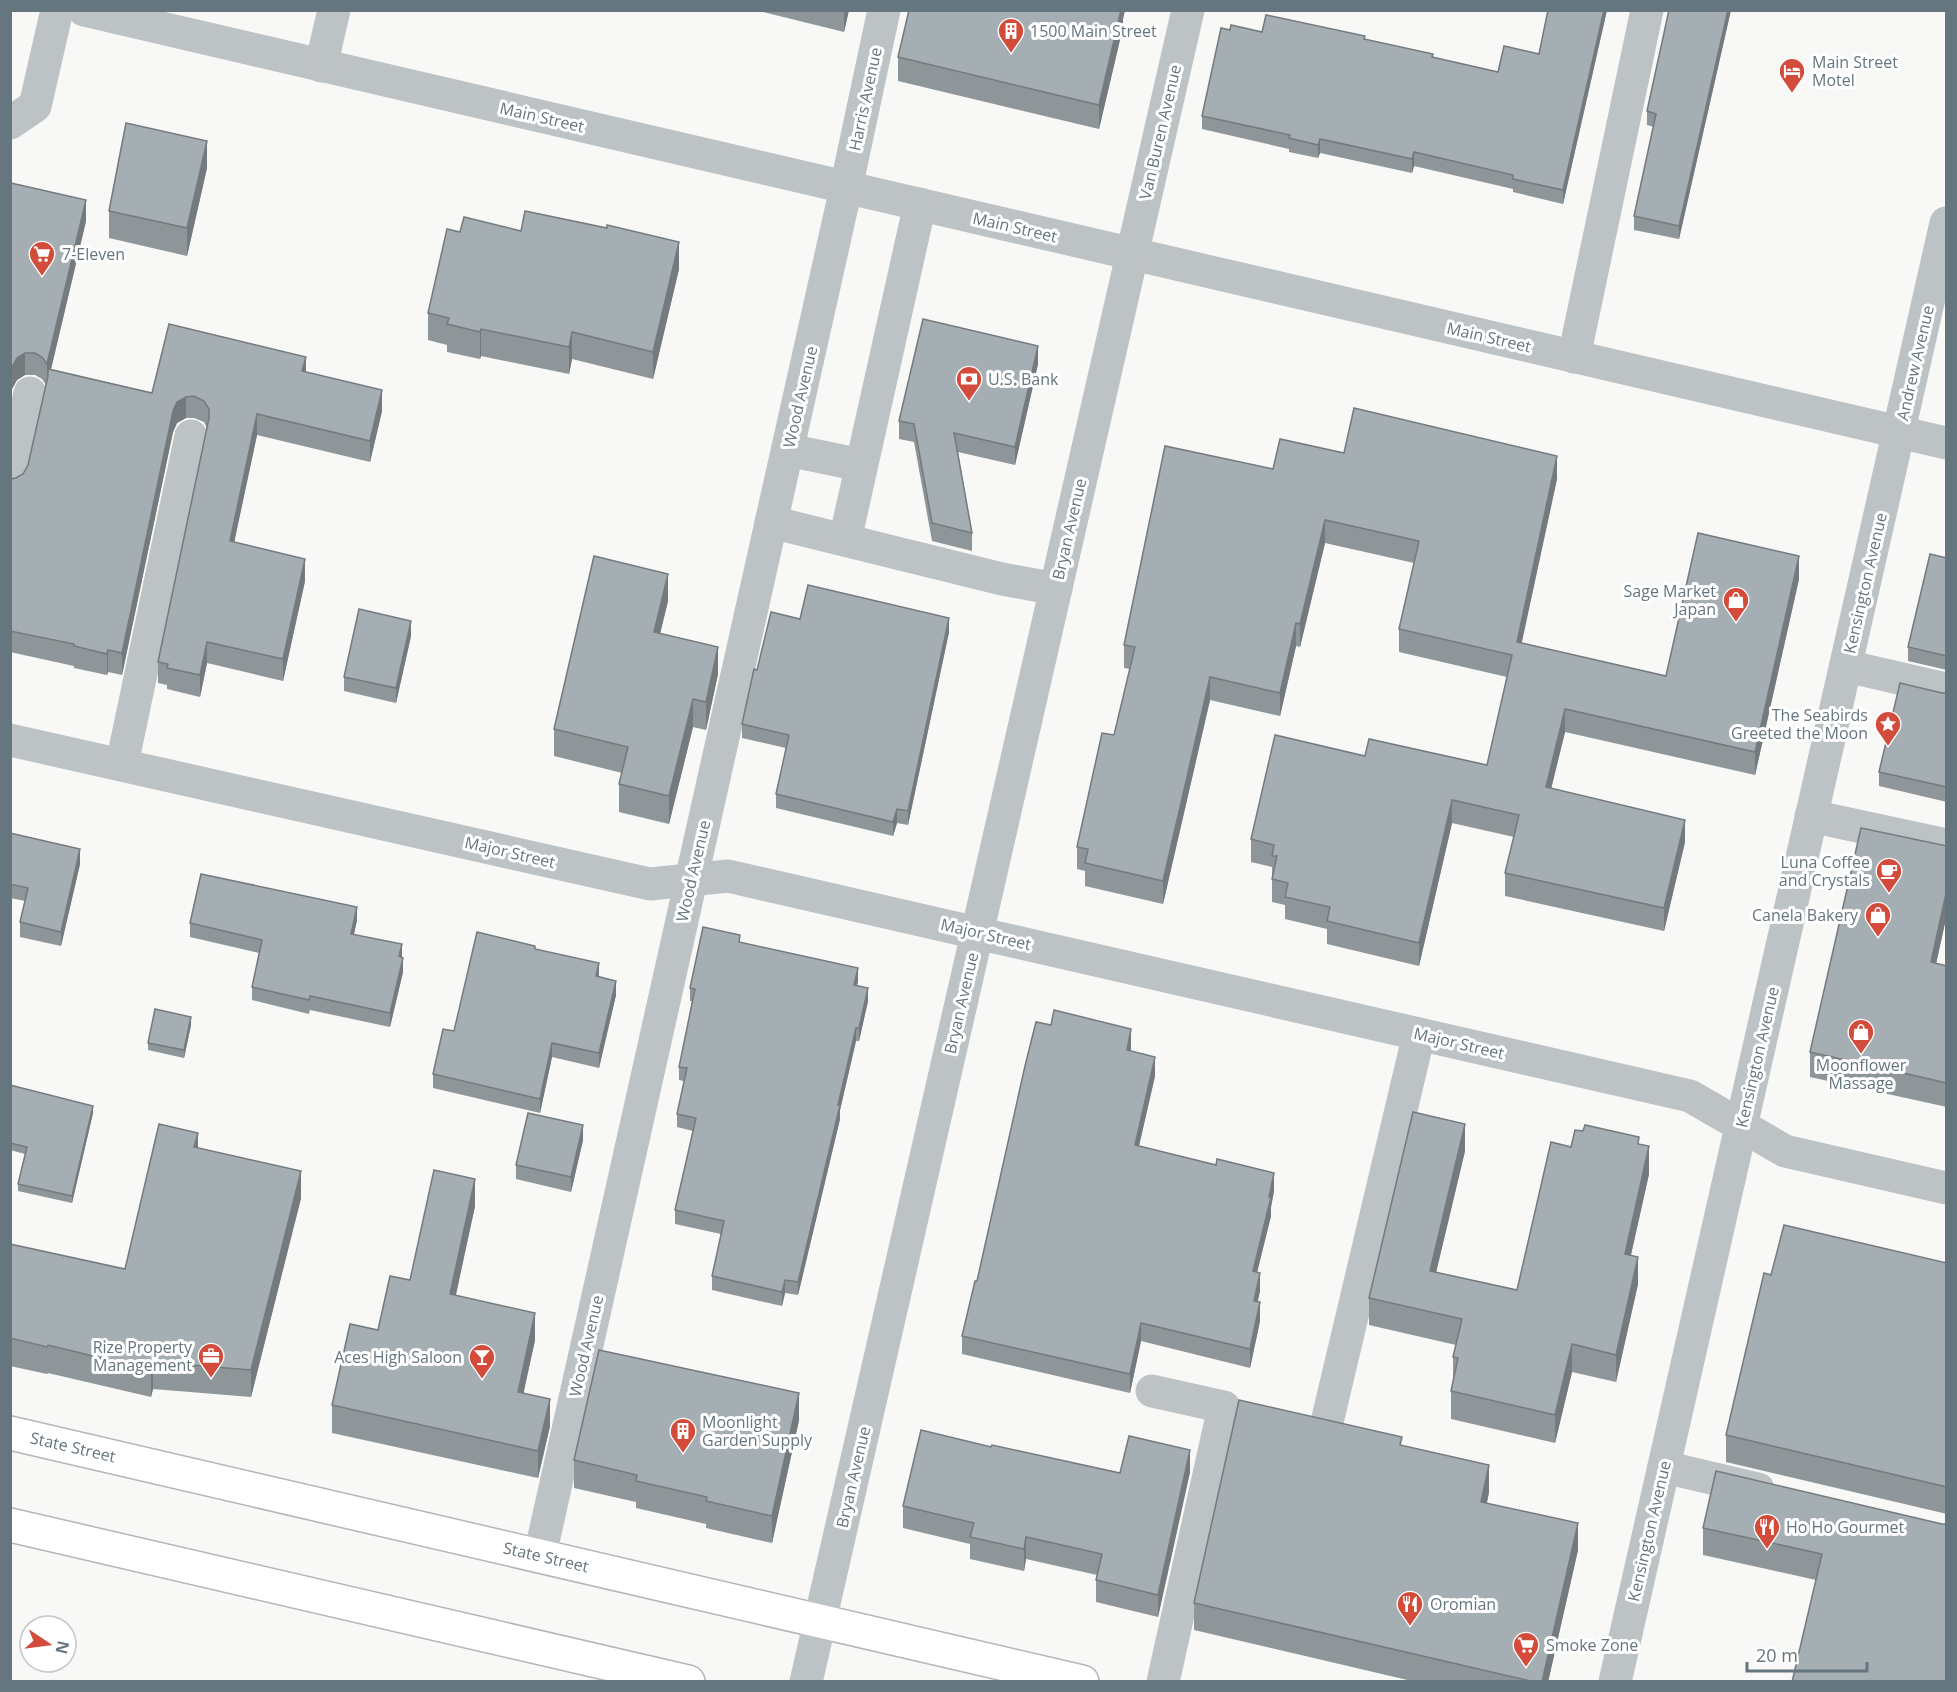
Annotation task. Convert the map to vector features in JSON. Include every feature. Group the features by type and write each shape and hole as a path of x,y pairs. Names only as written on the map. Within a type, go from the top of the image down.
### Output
{"main road":[{"name":"State Street","path":"10,1433 1082,1682"},
{"path":"10,1525 688,1682"}],"street":[{"path":"10,123 35,106 57,10"},
{"name":"Main Street","path":"84,10 161,19 321,66 1947,443"},
{"path":"321,66 334,10"},
{"name":"Harris Avenue","path":"846,188 884,10"},
{"name":"Van Buren Avenue","path":"1132,254 1188,10"},
{"path":"1574,357 1647,10"},
{"name":"Wood Avenue","path":"540,1555 846,188"},
{"path":"845,540 920,204"},
{"name":"Andrew Avenue","path":"1899,432 1947,223"},
{"name":"Bryan Avenue","path":"806,1682 1132,254"},
{"path":"10,482 30,393"},
{"name":"Kensington Avenue","path":"1615,1682 1899,432"},
{"path":"122,764 191,436"},
{"path":"788,450 861,465"},
{"path":"771,522 1002,579 1056,589"},
{"path":"1846,666 1947,689"},
{"name":"Major Street","path":"10,740 650,884 728,876 1690,1096 1742,1124 1785,1151 1947,1188"},
{"path":"1811,816 1947,845"},
{"path":"1327,1422 1419,1034"},
{"path":"1152,1391 1224,1407 1163,1682"},
{"path":"1664,1467 1783,1494"}],"building":[{"name":"1500 Main Street","path":"909,10 1121,10 1099,105 898,57"},
{"path":"1548,10 1604,10 1563,190 1513,179 1513,175 1414,152 1412,159 1320,139 1318,145 1289,138 1290,135 1202,116 1221,28 1230,30 1231,25 1262,32 1266,15 1365,36 1364,39 1433,54 1432,57 1498,72 1504,46 1539,54"},
{"path":"1669,10 1728,10 1679,226 1634,216 1656,114 1647,111"},
{"path":"126,123 207,141 187,228 109,211"},
{"name":"7-Eleven","path":"11,183 86,200 47,364 35,353 25,353 17,358 10,373 10,186"},
{"path":"525,211 607,228 607,225 679,242 653,352 572,332 569,347 481,329 480,332 447,324 449,318 428,313 447,229 460,232 464,217 521,231"},
{"name":"U.S. Bank","path":"923,319 1038,346 1015,447 954,433 972,533 932,523 914,424 899,421"},
{"path":"169,324 306,357 302,371 382,390 370,441 257,414 230,541 305,559 283,659 207,642 200,675 167,668 168,664 158,662 209,418 209,409 204,401 194,396 177,402 173,411 122,653 108,650 107,654 74,646 74,644 10,631 10,479 23,474 28,465 48,369 152,393"},
{"path":"1354,408 1557,456 1517,642 1666,676 1698,533 1799,556 1755,752 1565,709 1546,787 1685,820 1664,908 1505,873 1519,815 1452,800 1419,943 1327,921 1330,907 1285,897 1288,883 1272,879 1277,856 1272,856 1274,845 1251,839 1275,735 1365,756 1369,739 1487,765 1512,655 1399,629 1419,541 1325,520 1300,624 1296,623 1280,693 1210,677 1163,881 1085,863 1088,849 1077,847 1102,733 1114,735 1135,647 1124,645 1165,446 1273,469 1280,439 1344,453"},
{"path":"1930,554 1947,558 1947,656 1908,647"},
{"path":"594,556 668,574 654,632 718,647 706,702 693,699 669,796 619,784 628,747 554,729"},
{"path":"808,585 949,618 908,811 897,809 893,822 776,794 789,735 742,724 754,669 757,670 771,612 800,619"},
{"path":"359,609 411,621 396,688 344,677"},
{"path":"1900,683 1947,693 1947,787 1879,772"},
{"path":"1861,828 1947,846 1947,889 1931,962 1947,966 1947,1083 1810,1052"},
{"path":"10,833 80,849 61,932 20,922 28,888 10,884"},
{"path":"201,874 357,907 351,934 402,944 399,956 403,958 390,1013 310,996 309,1000 252,987 262,940 190,923"},
{"path":"703,927 740,935 739,942 858,968 854,985 868,988 859,1028 856,1028 798,1282 785,1280 782,1292 712,1276 724,1221 675,1210 696,1118 677,1114 687,1068 679,1067 695,989 690,988"},
{"path":"477,932 535,946 535,949 599,963 596,976 616,981 599,1053 552,1043 540,1099 433,1074 443,1029 454,1031"},
{"path":"155,1009 191,1017 184,1050 148,1043"},
{"path":"1054,1010 1131,1029 1127,1050 1155,1057 1135,1145 1216,1165 1217,1159 1274,1173 1269,1197 1271,1197 1253,1271 1260,1273 1254,1301 1260,1302 1250,1349 1141,1323 1130,1374 962,1336 975,1281 977,1281 1036,1022 1051,1025"},
{"path":"10,1085 93,1106 72,1196 18,1184 27,1147 10,1143"},
{"path":"1413,1112 1465,1124 1430,1271 1517,1290 1551,1142 1571,1147 1575,1130 1583,1131 1585,1125 1639,1137 1638,1144 1649,1146 1625,1254 1638,1257 1616,1355 1572,1344 1555,1415 1451,1391 1458,1358 1453,1357 1462,1319 1369,1298"},
{"path":"528,1113 583,1125 571,1177 516,1165"},
{"path":"159,1124 198,1133 194,1147 301,1171 251,1370 153,1362 151,1370 10,1338 10,1244 125,1269"},
{"path":"434,1170 475,1179 450,1294 535,1313 518,1392 550,1399 538,1451 332,1405 350,1324 378,1330 390,1276 410,1280"},
{"path":"1784,1225 1947,1263 1947,1487 1726,1435 1764,1273 1771,1275"},
{"path":"599,1350 799,1393 772,1516 706,1501 707,1497 636,1481 637,1475 574,1460"},
{"path":"1239,1400 1402,1437 1400,1445 1489,1465 1481,1502 1578,1523 1542,1682 1194,1603"},
{"path":"921,1430 991,1447 992,1445 1120,1473 1129,1436 1190,1450 1158,1595 1096,1580 1102,1554 1026,1537 1024,1549 970,1537 974,1523 903,1506"},
{"path":"1716,1471 1947,1524 1947,1682 1792,1682 1822,1554 1703,1528"}],"place":[{"name":"1500 Main Street","path":"1011,54"},
{"name":"Main Street Motel","path":"1792,94"},
{"name":"7-Eleven","path":"42,277"},
{"name":"U.S. Bank","path":"969,402"},
{"name":"Sage Market Japan","path":"1736,623"},
{"name":"The Seabirds Greeted the Moon","path":"1888,747"},
{"name":"Luna Coffee and Crystals","path":"1889,894"},
{"name":"Canela Bakery","path":"1878,938"},
{"name":"Moonflower Massage","path":"1861,1055"},
{"name":"Rize Property Management","path":"211,1379"},
{"name":"Aces High Saloon","path":"482,1380"},
{"name":"Moonlight Garden Supply","path":"683,1454"},
{"name":"Ho Ho Gourmet","path":"1767,1550"},
{"name":"Oromian","path":"1410,1627"},
{"name":"Smoke Zone","path":"1526,1668"}]}
